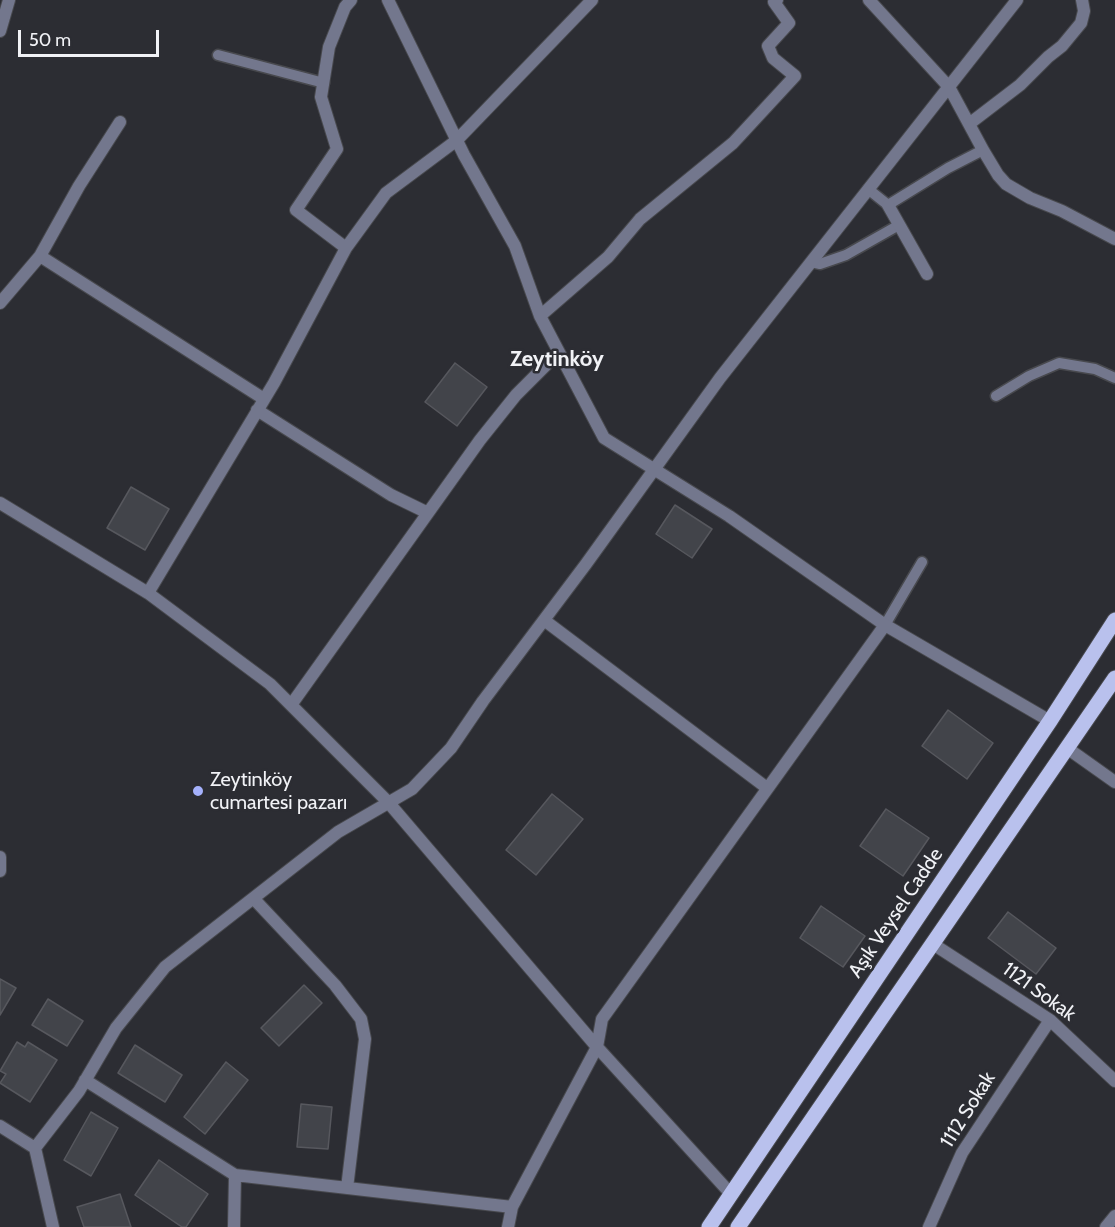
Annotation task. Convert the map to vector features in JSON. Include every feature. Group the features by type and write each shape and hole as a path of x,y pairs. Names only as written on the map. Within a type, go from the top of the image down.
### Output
{"main road":[{"name":"Aşık Veysel Cadde","path":"709,1227 1050,721 1115,620"},
{"path":"738,1227 1115,678"}],"street":[{"path":"0,31 9,0"},
{"path":"346,248 296,210 337,149 321,97 329,47 345,7 351,0"},
{"path":"148,593 260,405 346,248 386,193 457,140 592,0"},
{"path":"540,316 608,257 640,219 734,143 795,76 773,58 768,46 789,23 774,2 777,0"},
{"path":"869,0 949,87 983,150 1006,184 1115,239"},
{"path":"35,1148 85,1080 116,1028 165,967 338,832 412,789 451,748 483,700 720,378 1017,0"},
{"path":"969,124 1020,85 1062,46 1081,23 1084,11 1082,0"},
{"path":"391,1 457,140 515,246 540,316 604,438 729,516 885,625 1050,721"},
{"path":"0,303 40,256 79,186 120,122"},
{"path":"888,205 927,274"},
{"path":"40,256 392,495 428,513"},
{"path":"291,705 480,440 516,394 558,353"},
{"path":"0,503 148,593 270,684 388,802 597,1047 731,1194"},
{"path":"544,620 767,788"},
{"path":"508,1227 512,1207 597,1047 603,1019 885,625"},
{"path":"1067,748 1115,782"},
{"path":"0,857 0,871"},
{"path":"254,899 335,985 361,1020 365,1039 347,1188"},
{"name":"1121 Sokak","path":"933,944 1050,1020 1115,1081"},
{"name":"1112 Sokak","path":"929,1227 962,1153 1050,1020"},
{"path":"85,1080 235,1175 512,1207"},
{"path":"0,1126 35,1148 53,1227"},
{"path":"234,1227 235,1175"},
{"path":"1106,1227 1115,1216"}],"lane":[{"path":"218,55 324,83"},
{"path":"868,189 888,205 948,168 983,150"},
{"path":"811,262 820,264 846,255 899,225"},
{"path":"996,396 1029,376 1059,363 1095,369 1115,378"},
{"path":"885,625 922,562"}],"building":[{"path":"455,363 487,387 457,426 425,402"},
{"path":"131,487 169,509 145,550 107,528"},
{"path":"675,505 712,529 692,558 656,534"},
{"path":"948,710 993,743 967,779 922,746"},
{"path":"552,794 583,819 536,875 506,850"},
{"path":"886,809 929,838 903,876 860,846"},
{"path":"821,906 865,936 843,967 800,938"},
{"path":"1008,912 1056,948 1036,974 988,938"},
{"path":"0,979 16,988 0,1015"},
{"path":"304,985 322,1003 279,1046 261,1028"},
{"path":"48,999 83,1021 67,1046 32,1025"},
{"path":"17,1042 25,1047 28,1042 57,1060 30,1102 0,1083 6,1074 0,1071"},
{"path":"135,1045 182,1075 165,1102 118,1073"},
{"path":"226,1062 248,1080 205,1134 184,1117"},
{"path":"301,1104 332,1107 328,1149 297,1147"},
{"path":"91,1112 118,1128 91,1176 64,1160"},
{"path":"159,1160 208,1194 186,1227 182,1227 135,1195"},
{"path":"120,1194 131,1227 84,1227 77,1207"}],"place":[{"name":"Zeytinköy cumartesi pazarı","path":"198,791"}],"district":[{"name":"Zeytinköy","path":"557,360"}]}
